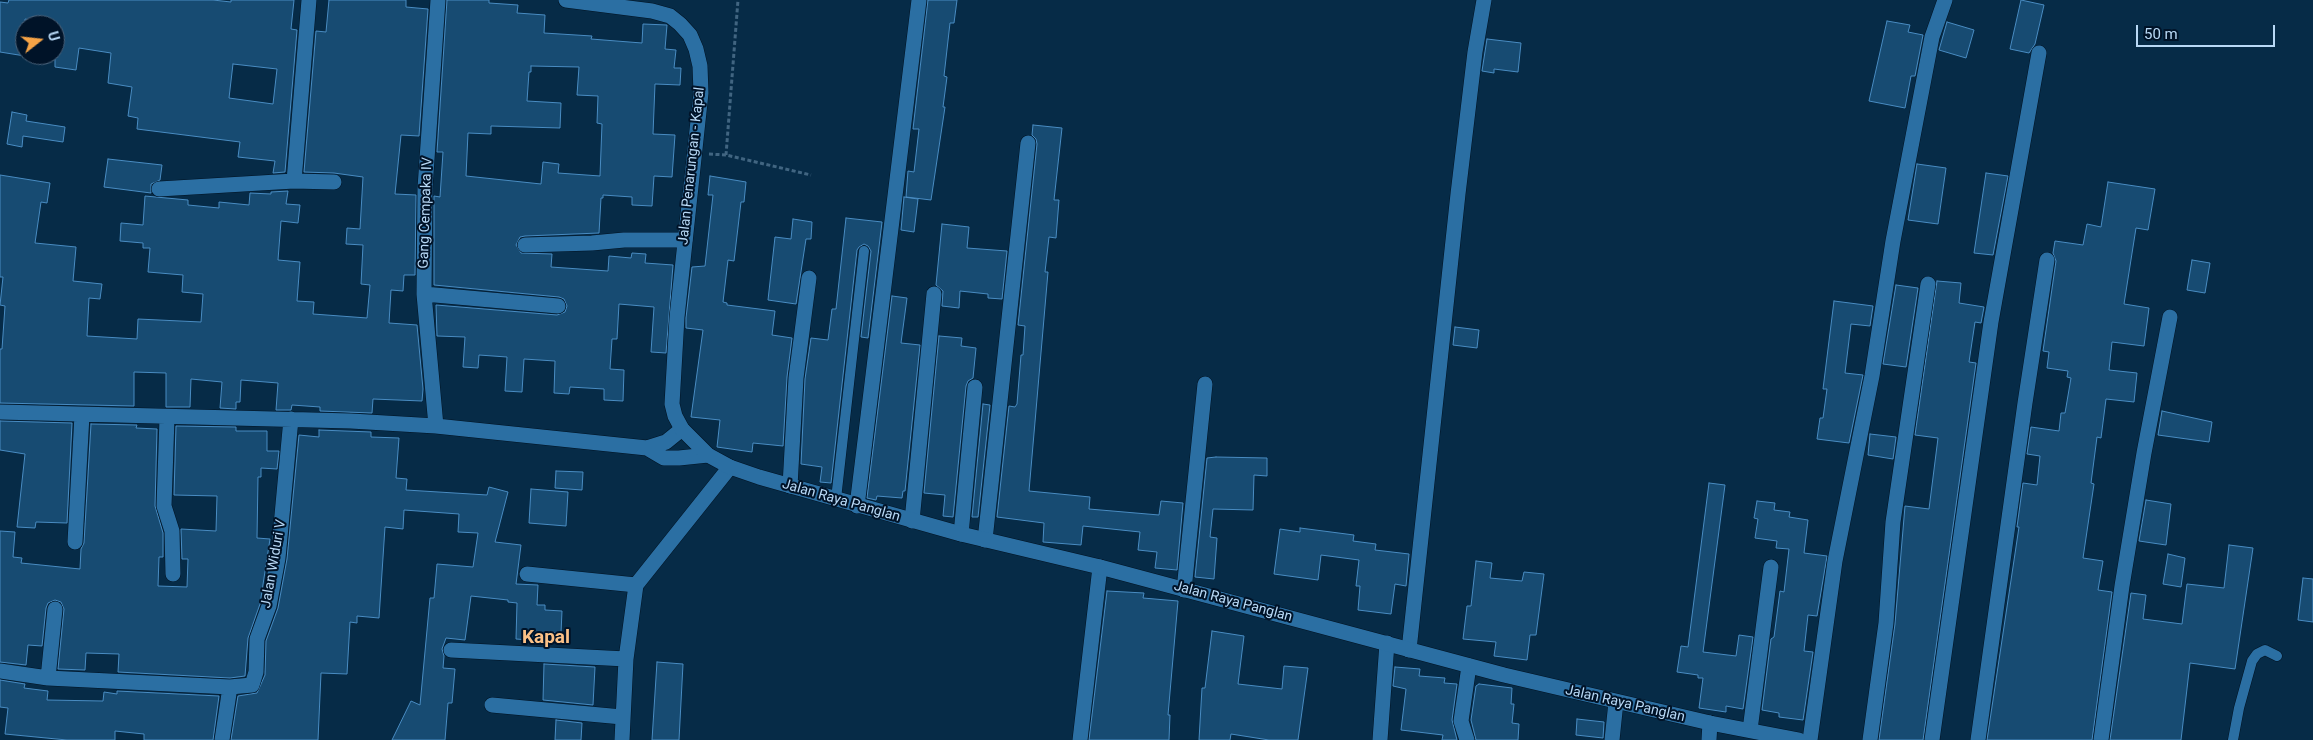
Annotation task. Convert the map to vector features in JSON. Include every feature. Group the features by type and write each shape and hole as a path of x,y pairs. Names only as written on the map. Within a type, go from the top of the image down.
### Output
{"street":[{"path":"294,181 309,0"},
{"name":"Gang Cempaka IV","path":"436,426 424,294 425,188 438,0"},
{"name":"Jalan Penarungan - Kapal","path":"566,0 652,11 670,16 690,35 700,66 701,92 672,385 675,416 682,429"},
{"path":"858,506 919,0"},
{"path":"1409,650 1458,194 1475,52 1484,0"},
{"path":"1810,740 1835,562 1870,385 1893,241 1932,37 1944,0"},
{"path":"1932,740 1991,322 2039,53"},
{"path":"985,540 1028,143"},
{"path":"158,188 294,181 334,182"},
{"path":"525,245 624,240 685,240"},
{"path":"1978,740 2047,260"},
{"path":"790,486 796,378 808,278"},
{"path":"1870,740 1886,623 1893,522 1928,284"},
{"path":"424,294 558,306"},
{"path":"912,521 934,294"},
{"path":"2100,740 2122,586 2144,453 2170,317"},
{"path":"1184,590 1205,384"},
{"path":"960,534 975,387"},
{"path":"0,412 167,418 291,419 436,426 647,448 666,442 682,429"},
{"path":"75,542 82,415"},
{"path":"167,418 164,506 172,530 173,574"},
{"name":"Jalan Widuri V","path":"0,671 48,678 230,687 251,686 255,681 257,639 269,606 278,558 291,419"},
{"name":"Jalan Raya Panglan","path":"682,429 708,455 730,467 858,506 960,534 1100,567 1469,666 1616,702 1799,740"},
{"path":"647,448 664,458 708,455"},
{"path":"622,740 626,659 636,585 730,467"},
{"path":"1080,740 1100,567"},
{"path":"1750,730 1771,567"},
{"path":"527,574 636,585"},
{"path":"48,678 55,609"},
{"path":"1380,740 1387,643"},
{"path":"451,650 626,659"},
{"path":"1467,740 1462,721 1469,666"},
{"path":"222,740 230,687"},
{"path":"1612,740 1616,702"},
{"path":"492,705 622,717"},
{"path":"1709,740 1710,723"}],"lane":[{"path":"836,499 864,251"},
{"path":"2233,740 2239,708 2252,660 2265,650 2277,656"}],"path":[{"path":"726,155 738,0"},
{"path":"695,153 726,155 811,175"}],"building":[{"path":"9,0 213,0 231,2 231,0 294,0 291,29 297,30 285,172 273,173 275,161 238,157 240,142 137,129 138,118 128,116 132,87 108,83 111,53 79,48 76,70 55,67 55,65 65,65 65,15 15,15 15,54 0,52 0,2 8,3","holes":["233,64 277,69 273,104 229,98"]},
{"path":"329,0 406,0 406,7 428,9 419,136 401,135 395,194 416,195 415,275 404,275 403,291 391,290 389,323 417,325 423,389 422,401 373,399 372,413 320,411 320,407 292,405 291,410 276,410 278,383 241,380 240,402 236,402 236,409 220,408 222,382 191,379 190,407 166,407 166,373 134,372 134,406 0,403 0,349 2,349 5,306 0,305 3,277 0,277 0,175 50,183 47,203 41,202 35,243 76,247 73,281 102,284 100,299 89,298 87,336 137,339 138,319 201,322 203,294 182,292 183,275 148,272 150,248 143,248 143,243 120,241 121,223 143,225 145,196 188,200 188,205 219,208 219,202 249,205 250,193 271,194 271,192 288,191 286,204 300,205 298,223 281,221 278,260 300,262 297,301 314,302 313,314 367,318 370,285 361,284 363,245 346,244 347,228 360,229 363,177 334,173 304,172 316,31 326,32"},
{"path":"447,0 489,0 489,3 518,5 517,13 545,15 544,33 592,36 591,39 642,43 643,24 667,25 665,49 676,50 674,68 681,68 680,85 655,84 653,134 675,135 672,177 654,176 652,206 632,205 632,197 603,195 603,198 601,198 599,233 525,236 520,237 516,245 521,253 552,254 551,267 608,271 609,256 631,258 632,253 646,254 645,263 673,265 666,353 651,352 654,307 619,304 617,339 612,339 610,369 624,370 623,401 604,400 604,389 570,387 569,394 554,393 555,361 524,359 522,392 505,391 507,357 479,355 478,368 463,367 465,337 437,336 436,305 557,315 565,312 567,306 564,299 559,297 434,285 434,196 440,197 443,152 437,152","holes":["531,66 579,67 577,95 598,96 597,123 602,124 600,176 558,173 559,164 543,162 541,184 466,176 468,133 491,134 491,126 560,128 561,103 527,101"]},
{"path":"928,0 957,0 954,23 950,23 944,76 947,77 943,107 945,107 931,200 906,197 908,171 914,172 919,129 913,129"},
{"path":"2021,0 2044,5 2035,44 2029,53 2010,49"},
{"path":"1887,21 1910,25 1908,32 1923,35 1915,76 1911,76 1905,108 1869,101"},
{"path":"1947,22 1974,30 1966,58 1939,50"},
{"path":"1487,39 1521,43 1518,72 1494,69 1494,73 1482,71"},
{"path":"12,112 27,115 26,121 65,127 63,142 23,136 22,147 7,144"},
{"path":"1033,125 1062,128 1054,200 1059,200 1056,238 1049,237 1045,272 1048,272 1029,491 1090,497 1089,509 1159,515 1161,501 1183,503 1177,570 1155,568 1157,552 1138,550 1140,532 1083,526 1081,545 1043,542 1044,523 997,517 1009,406 1015,407 1017,404 1021,355 1023,355 1025,326 1018,325 1037,144 1036,139 1032,135"},
{"path":"108,159 162,165 160,180 151,184 151,193 104,187"},
{"path":"1917,164 1946,168 1938,224 1908,220"},
{"path":"1986,173 2008,176 1993,255 1974,253"},
{"path":"710,176 746,182 744,202 741,202 734,261 728,260 723,302 727,303 727,305 775,311 772,335 792,338 787,377 783,446 753,443 752,452 717,447 720,420 691,417 703,330 686,328 686,318 692,267 705,266 713,195 708,195"},
{"path":"2108,182 2155,189 2148,230 2136,228 2124,304 2149,308 2144,346 2112,342 2109,370 2137,373 2134,402 2106,399 2101,438 2097,437 2091,483 2094,484 2083,558 2103,561 2098,590 2112,592 2092,740 1987,740 2019,527 2017,527 2023,483 2037,485 2040,456 2027,454 2031,427 2059,431 2061,413 2065,413 2071,378 2067,377 2068,371 2047,368 2049,352 2043,351 2056,261 2053,253 2055,241 2083,245 2087,224 2101,227"},
{"path":"904,197 918,199 914,232 901,230"},
{"path":"846,218 882,222 868,338 861,337 871,251 864,244 857,250 831,483 820,482 822,467 801,464 805,379 811,338 828,340 832,309 836,309"},
{"path":"793,219 812,222 811,239 806,239 796,304 768,300 775,237 791,239"},
{"path":"942,224 969,227 967,248 1007,251 1002,299 988,298 988,294 960,291 959,308 942,306 943,291 936,285"},
{"path":"2192,260 2210,263 2205,293 2187,290"},
{"path":"1937,281 1961,283 1959,303 1984,307 1981,323 1975,322 1969,362 1976,363 1923,740 1879,740 1895,624 1905,506 1929,509 1938,438 1915,435"},
{"path":"1896,285 1918,288 1906,367 1883,364"},
{"path":"892,296 907,298 901,343 920,345 905,491 903,491 902,498 877,496 876,500 867,498"},
{"path":"1834,301 1873,306 1870,326 1851,324 1845,373 1863,375 1849,443 1817,439 1820,418 1823,418 1827,389 1823,389"},
{"path":"1455,327 1479,330 1477,348 1453,345"},
{"path":"939,336 962,338 961,346 976,348 973,378 968,381 966,386 953,517 943,516 945,495 924,493"},
{"path":"983,404 990,405 978,517 972,517"},
{"path":"2162,411 2212,422 2209,442 2158,435"},
{"path":"0,421 72,423 67,523 36,522 35,528 17,527 25,454 0,450"},
{"path":"91,424 137,425 136,428 157,429 155,506 163,533 163,557 159,557 158,586 187,587 188,559 182,559 181,529 216,531 217,496 174,495 176,426 236,427 236,431 267,431 267,451 279,451 277,469 261,468 261,477 258,477 257,538 270,539 260,604 248,638 245,676 230,678 118,672 119,654 86,653 85,670 58,669 64,609 61,602 55,600 48,603 46,608 42,646 28,645 26,665 0,662 0,531 15,532 13,557 22,558 21,563 80,569 81,549 84,543"},
{"path":"319,430 371,432 371,437 399,438 396,478 407,479 406,490 487,495 489,487 508,492 495,542 521,545 516,584 538,585 537,605 545,605 545,610 562,611 561,633 544,632 543,641 516,639 517,603 508,602 508,600 471,596 465,640 446,638 442,649 444,656 443,668 455,669 452,703 448,703 445,740 392,740 411,701 420,705 430,598 434,598 437,564 473,567 478,533 458,532 459,514 404,510 403,529 385,527 379,618 357,616 357,623 350,622 347,674 321,673 318,740 231,740 238,696 257,693 265,675 266,641 278,608 287,559 299,435 319,437"},
{"path":"1870,434 1896,437 1893,459 1868,455"},
{"path":"1207,458 1267,458 1267,476 1254,475 1253,510 1213,509 1210,537 1217,538 1214,579 1195,577"},
{"path":"556,471 583,472 582,490 555,488"},
{"path":"1709,483 1725,485 1703,652 1736,656 1739,635 1753,637 1743,709 1726,706 1726,712 1699,708 1703,678 1698,678 1698,675 1677,672 1681,646 1688,647"},
{"path":"531,489 568,492 566,526 529,523"},
{"path":"2146,500 2171,504 2166,545 2139,541"},
{"path":"1757,501 1775,503 1774,510 1790,512 1789,517 1808,520 1804,553 1827,556 1817,616 1808,615 1804,651 1813,652 1803,720 1779,717 1779,713 1762,710 1771,639 1774,637 1780,591 1784,592 1789,549 1776,548 1777,541 1755,538 1758,519 1754,518"},
{"path":"1300,528 1354,535 1353,541 1376,544 1375,550 1409,554 1406,586 1395,584 1391,614 1358,610 1360,586 1356,586 1359,560 1321,555 1318,580 1274,574 1280,529 1300,532"},
{"path":"2229,545 2253,548 2235,669 2190,663 2181,740 2110,740 2131,593 2146,595 2143,619 2182,624 2187,584 2224,588"},
{"path":"2168,554 2185,558 2181,587 2163,584"},
{"path":"1476,561 1492,563 1490,578 1522,581 1524,572 1544,574 1536,635 1530,635 1527,660 1494,656 1496,642 1463,639 1467,606 1471,606"},
{"path":"2303,578 2313,579 2313,622 2298,620"},
{"path":"1107,591 1144,593 1143,598 1178,601 1168,715 1170,715 1169,740 1089,740"},
{"path":"1212,631 1244,636 1238,684 1282,689 1284,666 1308,668 1298,740 1269,740 1231,734 1230,740 1199,740 1202,688 1205,688"},
{"path":"657,662 683,664 679,740 652,740"},
{"path":"544,664 595,667 593,705 543,700"},
{"path":"1395,667 1420,669 1419,676 1445,678 1444,683 1457,684 1452,720 1457,740 1442,740 1443,735 1401,730 1406,689 1393,686"},
{"path":"0,680 25,684 24,688 48,691 47,700 103,701 104,692 117,694 117,691 219,696 213,740 144,740 144,734 115,731 115,740 67,740 5,734 8,708 0,707"},
{"path":"1479,684 1512,688 1511,704 1514,704 1512,723 1519,724 1518,740 1476,740 1471,720 1476,686"},
{"path":"1577,719 1604,722 1603,738 1576,735"},
{"path":"556,720 582,723 581,740 555,740"}],"district":[{"name":"Kapal","path":"546,638"}]}
